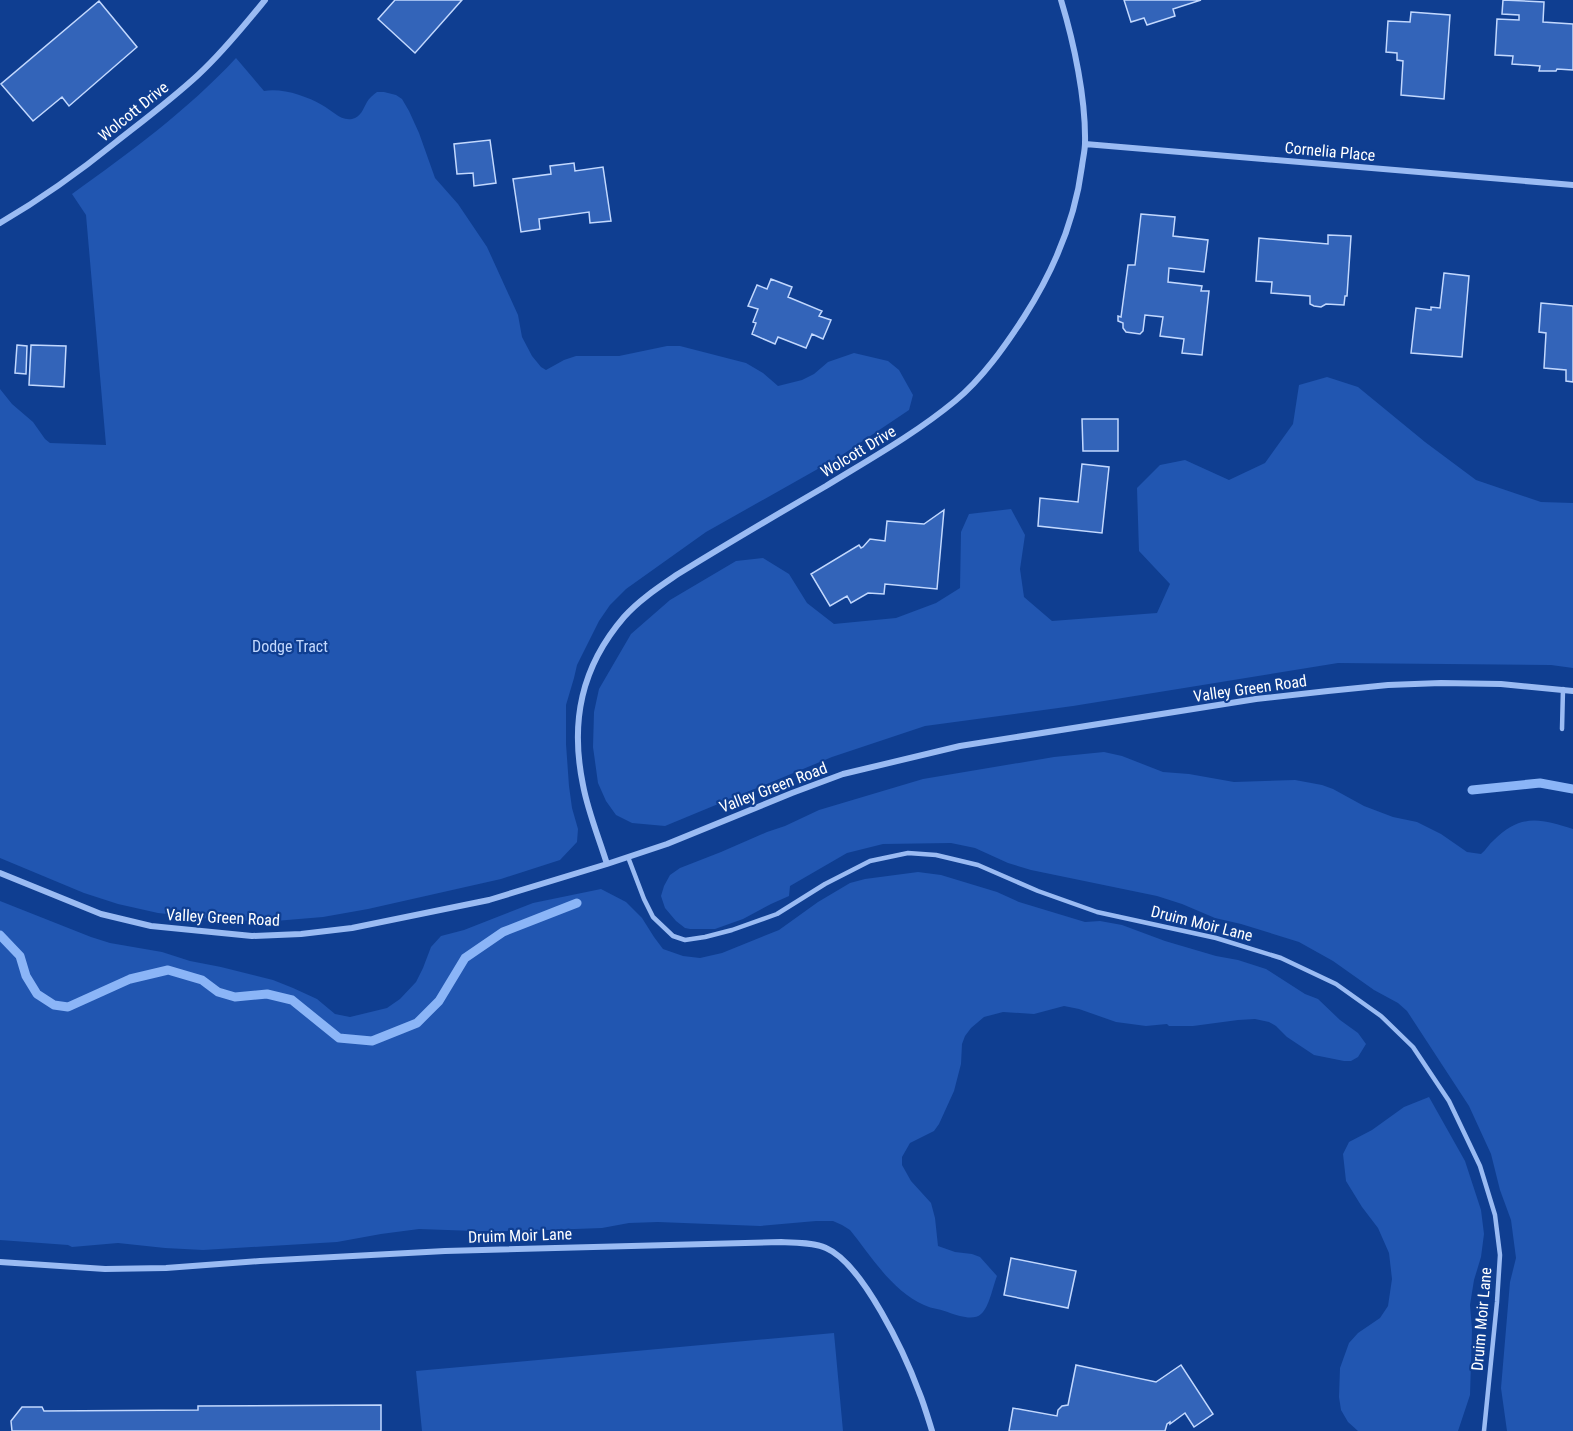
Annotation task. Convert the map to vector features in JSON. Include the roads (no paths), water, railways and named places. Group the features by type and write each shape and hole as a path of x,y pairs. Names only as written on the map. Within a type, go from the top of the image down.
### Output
{"street":[{"name":"Wolcott Drive","path":"0,223 34,204 73,176 156,111 198,75 265,0"},
{"name":"Wolcott Drive","path":"607,864 583,786 578,757 577,725 582,695 592,666 607,639 625,616 647,596 678,574 912,434 957,399 988,367 1012,335 1057,258 1079,186 1085,144 1083,104 1061,0"},
{"name":"Cornelia Place","path":"1085,144 1573,185"},
{"name":"Valley Green Road","path":"0,873 100,914 151,926 252,936 301,934 352,928 489,900 667,844 843,774 960,746 1256,699 1388,685 1501,684 1573,691"},
{"name":"Druim Moir Lane","path":"0,1262 105,1269 166,1268 445,1251 769,1242 807,1244 826,1248 855,1272 895,1336 920,1392 932,1431"}],"lane":[{"path":"1562,729 1563,689"},
{"name":"Druim Moir Lane","path":"628,857 653,917 673,936 685,940 705,938 777,914 825,884 870,861 908,853 936,855 978,865 1038,891 1097,912 1216,938 1281,958 1336,984 1381,1016 1413,1047 1449,1101 1480,1166 1495,1215 1500,1255 1484,1431"}],"waterway":[{"path":"1472,790 1540,783 1573,789"},
{"path":"0,935 20,956 26,976 37,994 54,1005 68,1007 130,979 168,970 202,980 218,992 235,997 267,994 292,1000 339,1038 372,1041 417,1023 439,1001 465,958 503,932 577,903"}],"park label":[{"name":"Dodge Tract","path":"290,646"}]}
